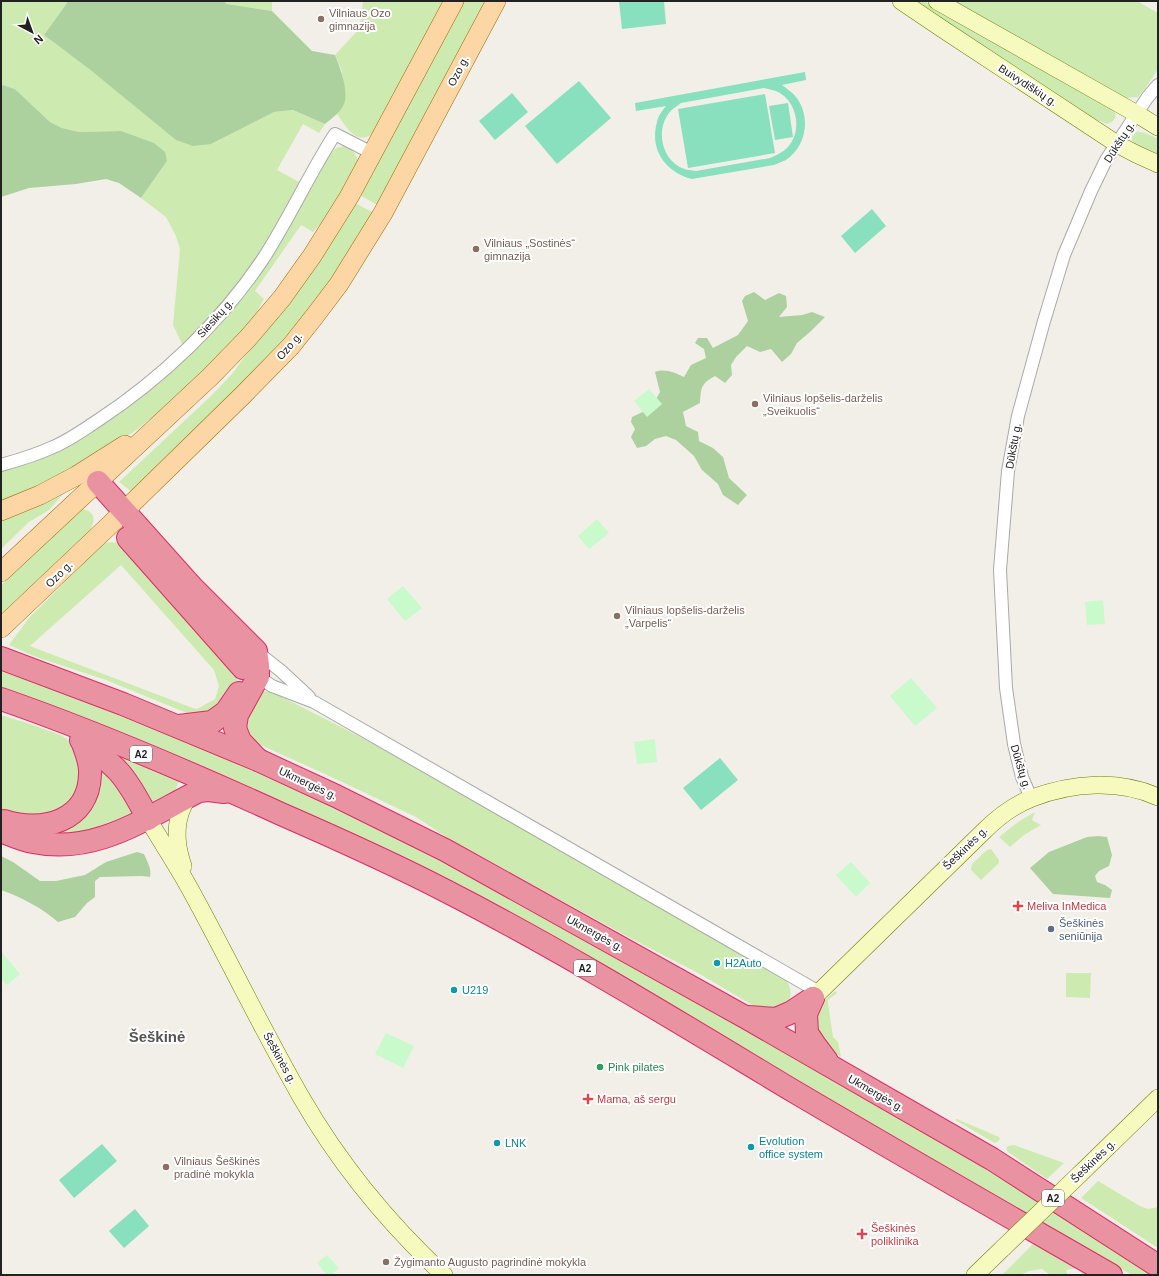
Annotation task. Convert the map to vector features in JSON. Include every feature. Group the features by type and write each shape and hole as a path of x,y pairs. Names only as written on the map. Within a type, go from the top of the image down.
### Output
{"highway":[{"path":"93,487 252,665"},
{"name":"Ukmergės g.","path":"1,658 123,704 258,760 336,796 445,850 745,1017 992,1158 1158,1266"},
{"path":"178,726 212,722 226,712 238,696 243,680 252,665"},
{"path":"252,665 236,715 235,728 240,741 258,760"},
{"name":"A2","path":"1,699 46,715 236,794 388,862 446,890 526,934 914,1163 1111,1275"},
{"path":"46,715 107,760 118,772 136,797 148,819"},
{"path":"1,820 25,826 51,824 61,821 78,808 85,798 90,773 88,758 82,741"},
{"path":"1,832 32,842 52,845 71,845 107,837 148,819 199,791 208,790 236,794"},
{"path":"745,1017 776,1019 792,1012 816,995"},
{"path":"816,995 806,1014 807,1032 831,1067"}],"main road":[{"path":"1,572 210,377 248,338 282,298 312,256 349,197 454,1"},
{"name":"Ozo g.","path":"1,628 119,516 291,346 339,284 382,213 496,1"},
{"path":"1,511 40,495 76,476 159,425"}],"street":[{"name":"Buivydiškių g.","path":"901,1 1117,144 1158,164"},
{"path":"937,1 1158,127"},
{"name":"Dūkštų g.","path":"1031,798 1022,777 1014,744 1006,688 1000,570 1008,471 1018,416 1064,255 1106,160 1147,98 1158,85"},
{"name":"Siesikų g.","path":"1,465 54,447 80,432 130,398 180,355 218,316 241,289 262,260 282,229 324,150 335,134 372,153"},
{"path":"252,665 272,686 314,702 816,995"},
{"path":"252,665 281,671 314,702"},
{"name":"Šeškinės g.","path":"816,995 991,824 1016,806 1031,798 1063,789 1100,785 1130,788 1158,797"},
{"path":"188,797 180,812 177,828 177,839 178,852 190,889"},
{"name":"Šeškinės g.","path":"148,819 190,889 301,1098 323,1132 368,1195 402,1235 444,1275"},
{"name":"Šeškinės g.","path":"975,1275 1158,1098"}],"green space":[{"path":"1,1 66,1 67,3 44,35 93,72 211,144 274,112 293,110 325,124 319,133 303,124 277,170 301,183 261,252 239,284 183,346 173,325 180,249 176,236 166,217 141,198 167,161 121,131 79,132 62,128 50,122 15,89 1,85"},
{"path":"66,1 223,1 227,4 272,11 312,51 335,55 345,86 345,99 343,107 325,124 293,110 274,112 211,144 193,146 176,140 93,72 44,35 67,3"},
{"path":"223,1 272,1 272,11 227,4"},
{"path":"363,1 445,1 374,133 368,137 362,138 352,133 337,114 344,104 342,71 335,55 360,28"},
{"path":"462,1 488,1 379,206 358,194"},
{"path":"619,1 664,1 666,24 622,29"},
{"path":"911,1 924,1 1113,109 1115,114 1114,120 1107,124 1095,119"},
{"path":"949,1 1137,1 1158,13 1158,69 1138,97 1124,98"},
{"path":"805,72 806,80 782,85 794,95 801,105 804,113 805,122 802,139 799,147 793,154 786,160 774,165 692,179 683,176 667,165 655,142 655,132 658,120 660,114 666,106 636,111 635,103","holes":["764,88 776,91 783,95 789,101 796,116 793,140 782,152 770,158 696,171 687,170 680,167 668,156 663,143 662,129 671,110 681,103"]},
{"path":"579,81 611,118 557,164 525,126"},
{"path":"1,85 15,89 50,122 62,128 79,132 121,131 154,143 165,152 167,161 141,198 119,183 106,179 76,184 29,188 1,197"},
{"path":"512,93 528,112 495,140 479,121"},
{"path":"765,94 775,153 688,168 678,109"},
{"path":"788,103 793,137 775,140 769,106"},
{"path":"1136,132 1144,133 1158,139 1158,155 1135,145 1132,137"},
{"path":"344,146 353,152 358,161 330,213 313,232 301,225 255,291 264,299 250,324 231,346 167,406 107,451 1,504 1,471 44,458 67,446 119,412 270,257 291,224 330,154 336,148"},
{"path":"353,202 374,213 334,278 271,357 132,492 119,482 212,395 232,374 269,328"},
{"path":"872,209 886,226 855,253 841,236"},
{"path":"754,292 765,300 779,293 786,296 787,307 779,317 802,315 812,312 825,317 797,343 791,354 782,362 771,349 760,352 747,346 736,357 731,365 732,375 725,383 715,376 710,379 703,386 700,403 683,412 686,426 698,432 699,441 713,448 723,457 729,478 747,495 738,505 723,495 718,484 702,470 694,456 676,440 666,436 655,439 646,446 637,448 631,437 635,429 631,422 632,417 651,408 660,392 655,372 666,371 684,377 691,365 706,358 704,349 695,343 698,338 707,338 713,348 738,335 748,321 742,301 745,296"},
{"path":"649,389 662,404 647,417 634,401"},
{"path":"63,494 49,510 29,522 1,549 1,519"},
{"path":"78,509 87,510 90,512 93,519 92,527 1,615 1,586 19,564"},
{"path":"597,519 609,533 589,549 578,536"},
{"path":"112,542 123,544 237,674 238,680 233,695 199,718 106,680 36,657 9,645 29,618 100,547 106,543","holes":["121,565 214,670 219,686 215,699 197,709 30,646"]},
{"path":"403,586 422,608 405,621 387,599"},
{"path":"1103,600 1105,624 1087,625 1085,602"},
{"path":"1,668 84,699 286,783 416,845 547,915 1127,1251 1158,1275 1132,1275 715,1033 364,840 276,799 124,734 1,687"},
{"path":"911,678 937,708 915,726 890,696"},
{"path":"266,691 274,693 404,760 785,978 789,984 790,990 789,1002 764,1012 698,973 630,938 452,841 416,817 245,738 240,716 259,692"},
{"path":"1,715 61,735 74,744 81,758 78,798 48,818 1,813"},
{"path":"655,739 657,762 637,764 634,742"},
{"path":"107,750 181,777 168,806 151,814"},
{"path":"91,752 140,814 74,838 7,827 62,825"},
{"path":"720,758 738,780 701,810 683,788"},
{"path":"1035,812 1032,820 1041,825 1024,835 1010,847 999,837 1018,822"},
{"path":"1087,837 1107,837 1112,855 1109,866 1099,871 1095,876 1097,882 1112,890 1110,898 1053,894 1030,868 1049,852"},
{"path":"991,849 999,860 999,863 981,880 971,870 972,864 987,850"},
{"path":"137,852 144,854 150,868 150,877 100,877 95,881 95,897 87,903 75,917 58,922 31,903 1,890 1,856 13,862 40,881 56,881 85,875 106,862"},
{"path":"851,862 870,883 856,897 836,875"},
{"path":"1,951 20,974 7,985 1,978"},
{"path":"1066,973 1091,973 1090,998 1066,997"},
{"path":"835,991 837,993 828,1000 828,1003 833,1037 838,1042 841,1057 825,1047 810,1022 821,1004"},
{"path":"386,1033 414,1046 403,1068 375,1054"},
{"path":"957,1119 999,1137 1000,1139 995,1143 955,1120"},
{"path":"102,1144 117,1161 74,1198 59,1180"},
{"path":"1014,1145 1064,1163 1047,1179 1008,1152 1006,1149 1008,1146"},
{"path":"1098,1181 1140,1206 1148,1209 1158,1207 1158,1248 1081,1198"},
{"path":"135,1209 149,1226 124,1248 109,1231"},
{"path":"1034,1243 1077,1268 1066,1270 1068,1275 1050,1275 1042,1269 1029,1271 1020,1275 1002,1275"},
{"path":"327,1255 339,1268 331,1275 327,1275 317,1263"},
{"path":"1077,1268 1089,1275 1083,1275"}],"place":[{"name":"Vilniaus Ozo gimnazija","path":"321,19"},
{"name":"Vilniaus „Sostinės“ gimnazija","path":"476,249"},
{"name":"Vilniaus lopšelis-darželis „Sveikuolis“","path":"755,404"},
{"name":"Vilniaus lopšelis-darželis „Varpelis“","path":"617,616"},
{"name":"Meliva InMedica","path":"1018,906"},
{"name":"Šeškinės seniūnija","path":"1051,929"},
{"name":"H2Auto","path":"717,963"},
{"name":"U219","path":"454,990"},
{"name":"Pink pilates","path":"600,1067"},
{"name":"Mama, aš sergu","path":"588,1099"},
{"name":"LNK","path":"497,1143"},
{"name":"Evolution office system","path":"751,1147"},
{"name":"Vilniaus Šeškinės pradinė mokykla","path":"166,1167"},
{"name":"Šeškinės poliklinika","path":"862,1234"},
{"name":"Žygimanto Augusto pagrindinė mokykla","path":"386,1262"}],"district":[{"name":"Šeškinė","path":"157,1037"}]}
